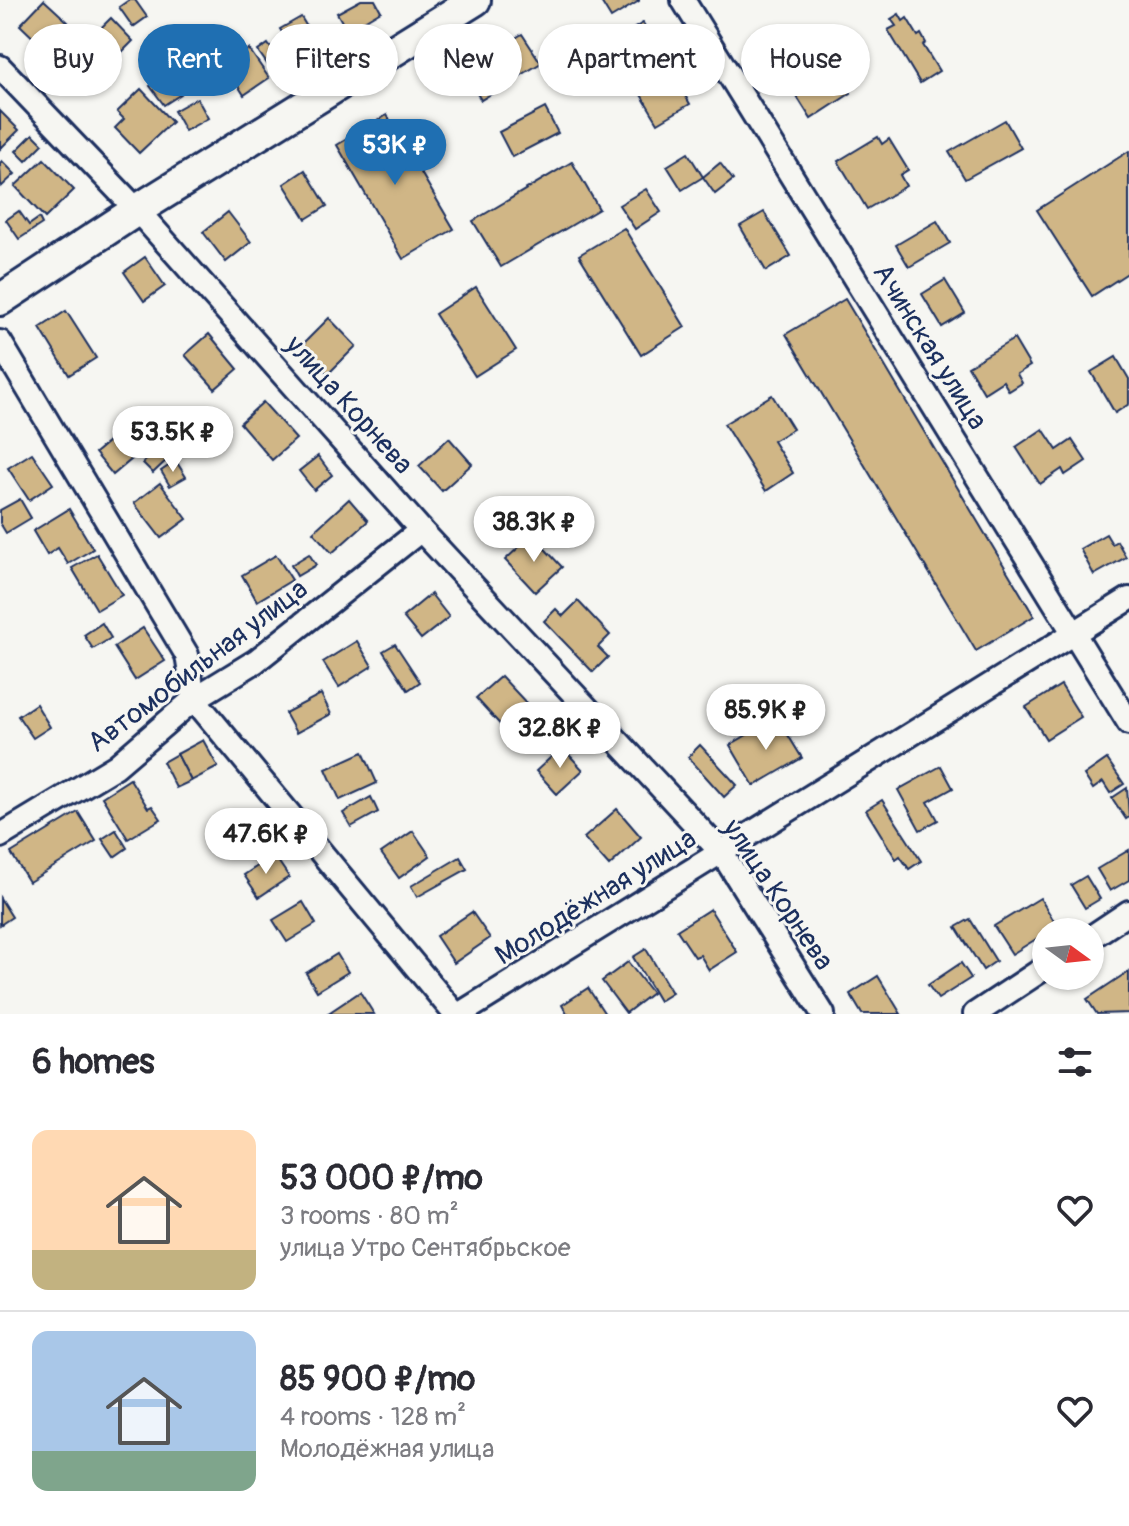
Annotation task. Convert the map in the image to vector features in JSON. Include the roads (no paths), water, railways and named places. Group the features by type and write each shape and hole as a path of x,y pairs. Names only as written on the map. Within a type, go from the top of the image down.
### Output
{"street":[{"path":"0,300 137,210 475,0"},
{"name":"Ачинская улица","path":"683,0 1129,723"},
{"name":"улица Корнева","path":"0,67 137,210 421,530 722,853 823,1014"},
{"path":"0,342 187,655 194,699 458,1014"},
{"name":"Автомобильная улица","path":"0,836 116,766 194,699 256,661 421,530"},
{"name":"Молодёжная улица","path":"458,1014 1129,599"},
{"path":"1104,929 1129,912"},
{"path":"975,1014 1032,976"}]}
